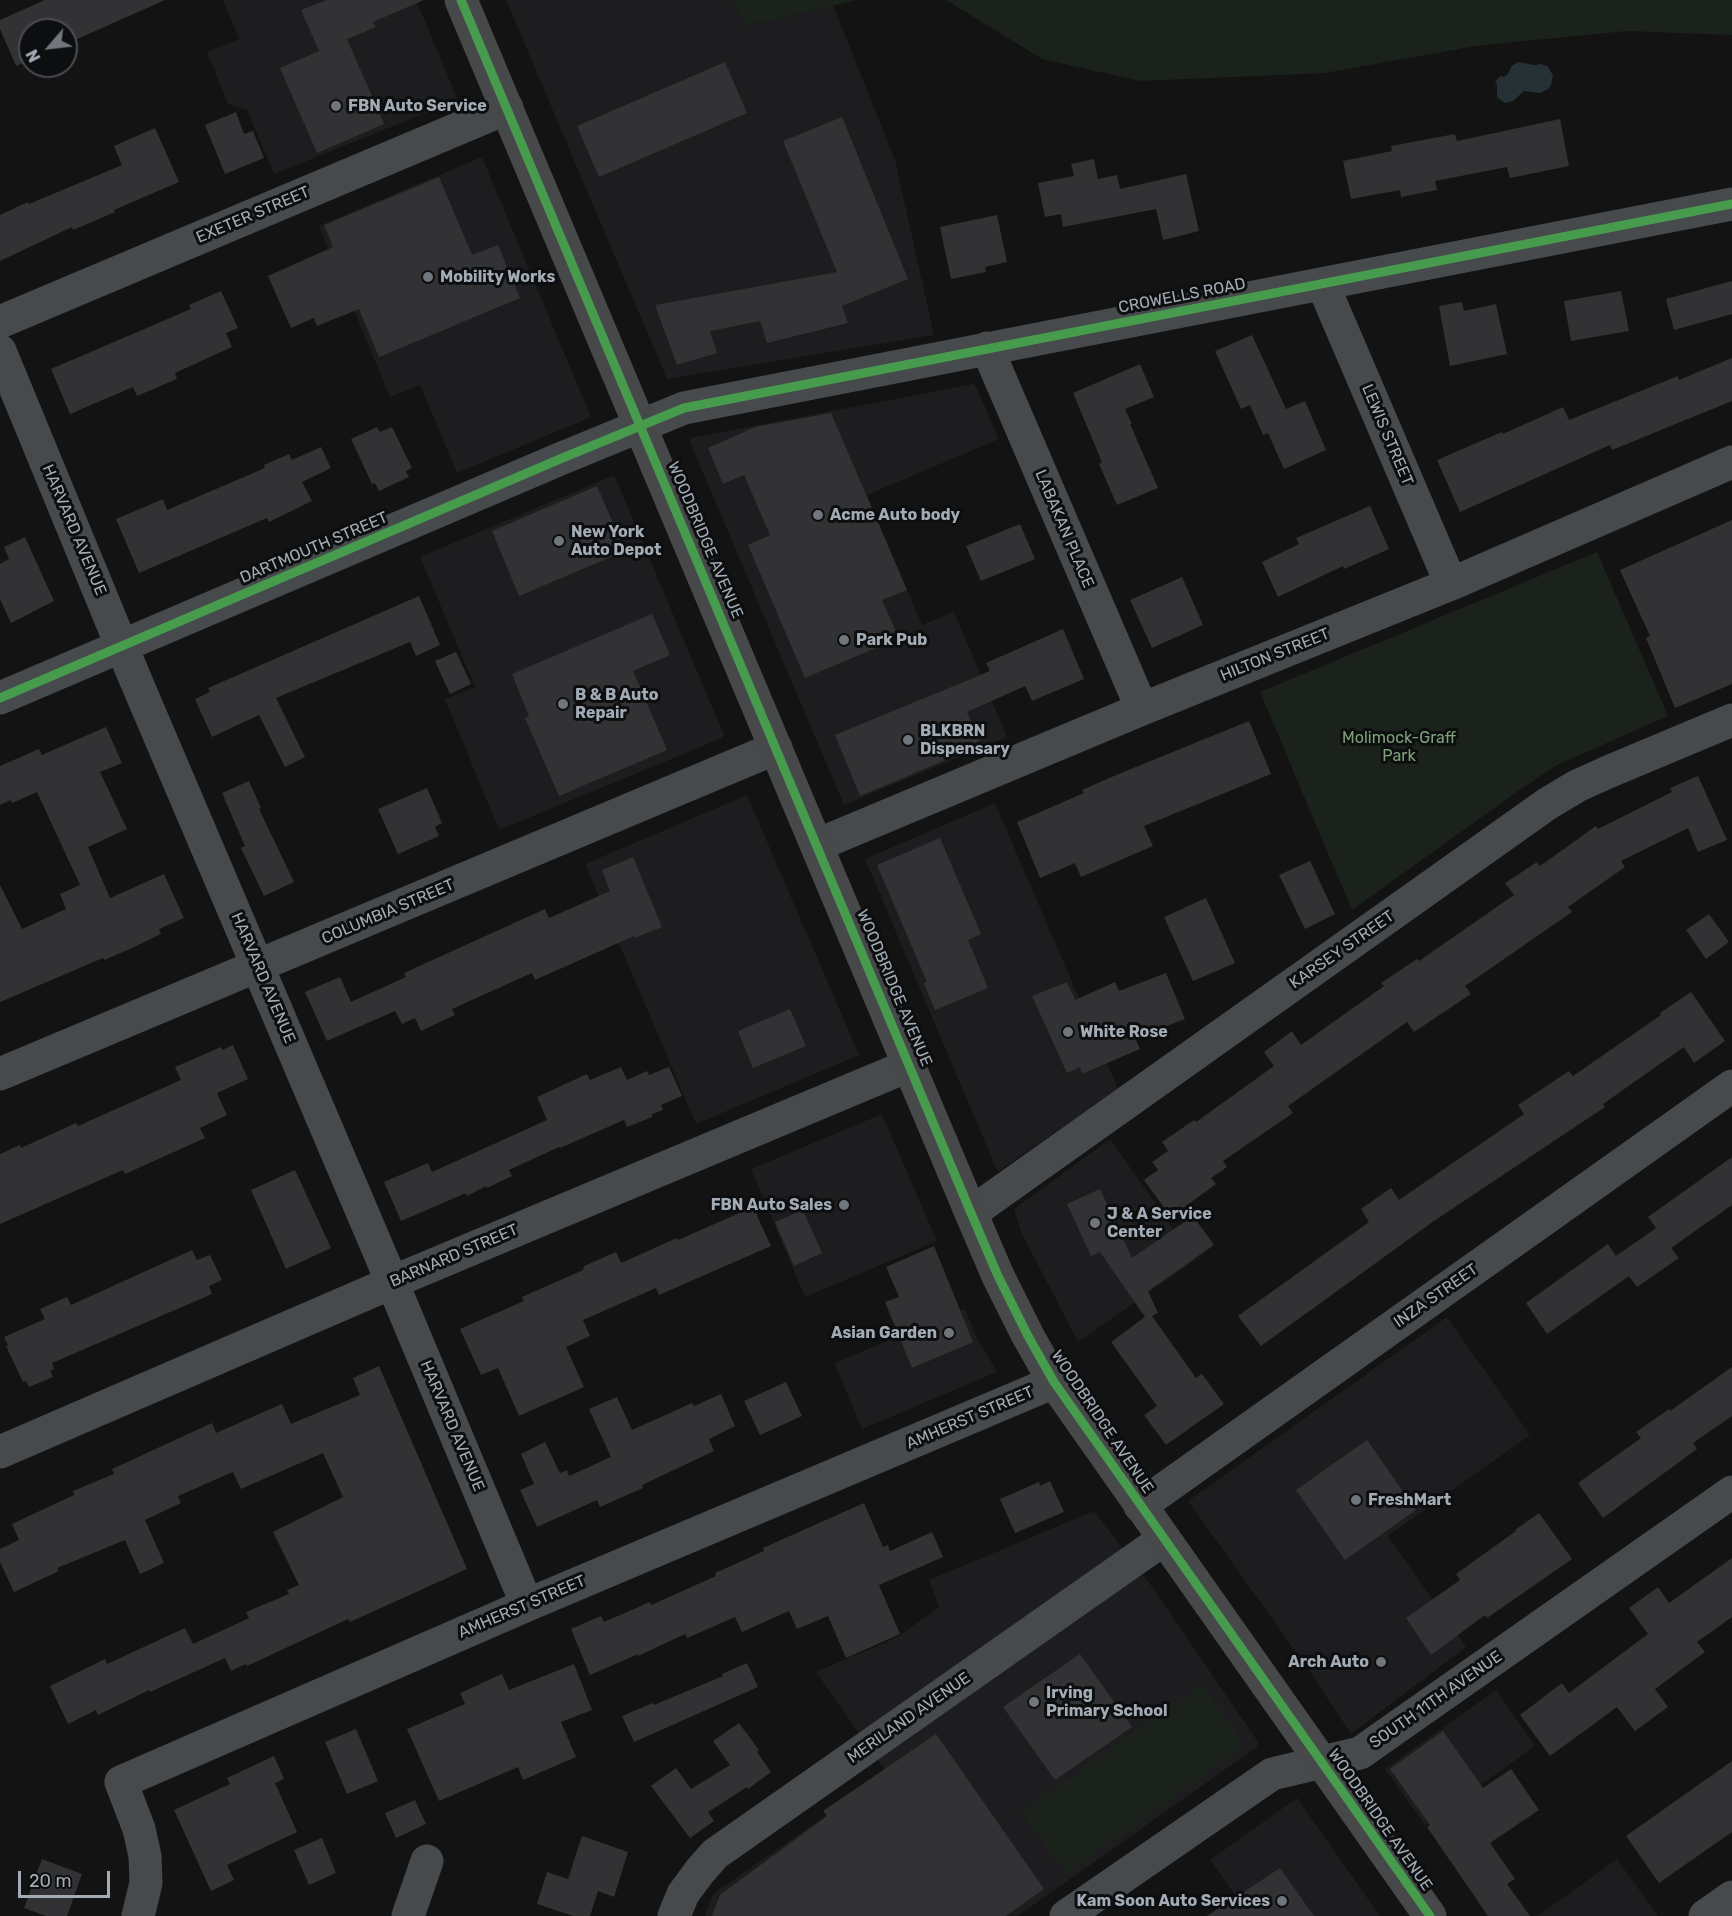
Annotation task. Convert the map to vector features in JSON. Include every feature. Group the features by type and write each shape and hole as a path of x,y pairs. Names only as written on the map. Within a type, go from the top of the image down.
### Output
{"main road":[{"name":"WOODBRIDGE AVENUE","path":"461,0 971,1213 998,1276 1028,1336 1054,1382 1430,1916"}],"street":[{"name":"EXETER STREET","path":"0,321 507,108"},
{"name":"CROWELLS ROAD","path":"641,426 684,408 1732,204"},
{"name":"LEWIS STREET","path":"1323,285 1451,584"},
{"name":"LABAKAN PLACE","path":"987,348 1142,709"},
{"name":"HARVARD AVENUE","path":"0,351 526,1605"},
{"name":"DARTMOUTH STREET","path":"0,698 641,426"},
{"name":"HILTON STREET","path":"817,845 1142,709 1451,584 1732,462"},
{"name":"KARSEY STREET","path":"971,1213 1547,804 1598,776 1732,720"},
{"name":"COLUMBIA STREET","path":"0,1074 776,748"},
{"name":"BARNARD STREET","path":"0,1452 392,1282 910,1065"},
{"name":"INZA STREET","path":"1140,1506 1732,1086"},
{"name":"AMHERST STREET","path":"138,1916 146,1882 145,1856 139,1829 121,1782 526,1605 1054,1382"},
{"name":"SOUTH 11TH AVENUE","path":"1066,1916 1272,1774 1360,1753 1732,1492"},
{"name":"MERILAND AVENUE","path":"674,1916 683,1894 716,1854 1164,1539"},
{"path":"408,1916 427,1861"},
{"path":"1705,1916 1732,1897"}],"shaded area":[{"path":"223,0 416,0 458,100 274,174 247,110 228,104 207,52 239,39"},
{"path":"506,0 731,0 748,25 833,5 895,160 934,335 667,379"},
{"path":"1518,62 1547,66 1553,76 1551,85 1540,93 1524,91 1513,101 1505,103 1497,97 1495,82 1500,76 1507,75 1512,66"},
{"path":"482,157 591,417 457,473 420,385 390,397 319,226"},
{"path":"973,384 999,439 867,495 922,625 954,612 1007,737 844,805 690,442 691,438"},
{"path":"612,476 615,477 724,735 722,738 499,830 445,699 475,687 420,557"},
{"path":"747,795 859,1055 696,1124 585,864"},
{"path":"995,803 1118,1089 999,1171 865,859"},
{"path":"882,1114 937,1241 805,1297 751,1169"},
{"path":"1110,1139 1195,1260 1078,1342 1021,1232 1014,1209"},
{"path":"965,1309 976,1336 997,1372 862,1429 834,1363"},
{"path":"1447,1317 1530,1435 1388,1536 1466,1647 1351,1734 1306,1666 1188,1501"},
{"name":"Irving Primary School","path":"1094,1511 1153,1588 1258,1742 1257,1747 1018,1916 705,1916 713,1894 887,1773 816,1672 896,1638 939,1607 929,1580"},
{"path":"1496,1690 1535,1746 1425,1825 1385,1769"},
{"path":"1297,1798 1380,1916 1250,1916 1210,1860"},
{"path":"1617,1859 1658,1916 1537,1916 1553,1905"}],"green space":[{"path":"731,0 857,0 748,25"},
{"path":"946,0 1732,0 1732,35 1627,31 1475,46 1325,73 1141,81 1042,59"},
{"name":"Molimock-Graff Park","path":"1597,552 1668,716 1557,765 1352,910 1260,692"},
{"path":"1202,1684 1245,1746 1066,1874 1022,1812"}],"building":[{"path":"45,0 165,0 78,39 78,18 18,18 18,65 16,66 0,29 0,20"},
{"path":"327,0 424,0 373,22 376,27 347,39 384,124 317,153 280,68 319,51 301,10"},
{"path":"725,62 747,113 599,177 577,126"},
{"path":"236,112 244,134 253,131 264,158 225,174 205,125"},
{"path":"842,117 908,279 842,306 848,323 767,343 760,321 710,331 717,353 677,365 655,305 837,272 783,141"},
{"path":"1560,119 1569,166 1510,178 1507,167 1435,181 1437,190 1401,197 1400,190 1351,199 1343,161 1392,151 1391,146 1455,134 1457,141"},
{"path":"155,128 179,182 73,230 72,227 0,261 0,215 122,165 114,146"},
{"path":"1094,159 1098,179 1117,175 1120,189 1186,174 1199,231 1163,240 1156,209 1063,227 1061,214 1045,217 1038,183 1074,176 1071,164"},
{"name":"Mobility Works","path":"439,177 472,255 498,245 520,298 379,357 359,309 317,326 314,318 291,328 268,276 333,247 324,225"},
{"path":"997,215 1007,262 985,267 986,272 951,279 940,227"},
{"path":"1732,281 1732,314 1674,330 1666,299"},
{"path":"221,291 238,328 226,333 232,347 175,373 177,379 137,396 133,387 70,414 51,369 191,309 189,305"},
{"path":"1621,291 1629,331 1571,341 1564,301"},
{"path":"1462,302 1464,311 1496,304 1507,354 1450,366 1439,306"},
{"path":"1252,335 1286,409 1305,401 1326,450 1284,469 1268,433 1263,435 1250,405 1241,409 1215,351"},
{"path":"1732,358 1732,401 1612,450 1610,445 1460,512 1437,460 1563,407 1569,420 1678,376 1679,380"},
{"path":"1140,364 1154,397 1125,409 1158,488 1117,505 1073,393"},
{"name":"Acme Auto body","path":"831,413 907,590 882,600 899,638 805,678 748,545 770,535 744,475 723,484 708,448 755,427"},
{"path":"377,427 380,432 392,427 412,468 406,471 409,477 379,491 375,483 372,484 351,439"},
{"path":"321,447 331,468 302,482 312,501 269,522 267,518 139,573 116,519 163,499 167,510 265,468 264,465 289,454 292,460"},
{"name":"New York Auto Depot","path":"597,486 625,551 519,596 492,531"},
{"path":"1370,506 1389,549 1344,569 1343,566 1278,597 1262,562 1299,544 1296,538"},
{"path":"1732,520 1732,684 1675,708 1646,638 1650,636 1620,570"},
{"path":"1020,524 1035,559 981,581 966,546"},
{"path":"25,537 54,601 11,623 0,599 0,564 9,559 4,547"},
{"path":"1182,577 1203,625 1152,648 1130,600"},
{"path":"419,596 440,645 416,656 410,642 276,698 305,757 285,767 259,715 212,737 195,699 210,692 208,688"},
{"name":"B & B Auto Repair","path":"652,614 670,655 633,671 667,750 559,796 525,718 529,716 512,674"},
{"name":"BLKBRN Dispensary","path":"1063,629 1084,679 1032,701 1025,686 967,712 981,745 860,796 835,735 990,671 986,663"},
{"path":"456,652 471,684 450,694 435,661"},
{"path":"1249,721 1271,774 1144,826 1153,846 1081,877 1075,863 1040,878 1017,822 1084,793 1082,790 1121,773"},
{"path":"106,727 122,763 100,772 127,829 88,847 110,898 164,874 184,918 159,929 161,934 132,948 0,1002 0,885 22,929 66,909 60,894 80,885 37,792 12,803 11,800 0,805 0,766 39,749 42,755"},
{"path":"1698,776 1727,840 1698,852 1688,828 1621,861 1625,867 1568,907 1572,912 1465,986 1471,994 1414,1032 1407,1022 1288,1106 1293,1113 1223,1161 1227,1167 1211,1178 1216,1184 1171,1217 1144,1180 1158,1170 1152,1162 1168,1151 1162,1142 1194,1120 1196,1122 1274,1066 1264,1052 1292,1031 1301,1045 1384,986 1381,983 1417,959 1419,961 1514,895 1505,883 1537,862 1540,866 1596,826 1598,829 1672,792 1670,788"},
{"path":"249,781 261,808 259,809 294,882 264,896 241,848 245,846 222,793"},
{"path":"427,788 442,823 435,827 439,836 398,854 378,809"},
{"path":"940,838 981,934 968,940 988,988 935,1010 924,983 927,982 877,865"},
{"path":"633,857 662,927 635,938 634,936 535,980 532,973 452,1009 455,1015 421,1031 415,1018 402,1024 395,1011 327,1041 305,992 340,977 351,1002 406,977 404,973 545,909 549,918 610,891 602,870"},
{"path":"1310,861 1335,914 1305,929 1279,875"},
{"path":"1206,898 1235,963 1193,981 1164,917"},
{"path":"1709,914 1729,942 1706,959 1686,930"},
{"path":"1166,973 1185,1019 1135,1038 1140,1049 1082,1074 1080,1067 1067,1073 1032,996 1067,982 1075,1000 1115,982 1119,991"},
{"path":"1691,992 1725,1041 1694,1063 1684,1047 1603,1104 1605,1107 1434,1221 1261,1346 1238,1316 1369,1222 1361,1209 1391,1188 1399,1200 1524,1114 1518,1105 1569,1071 1573,1076"},
{"path":"790,1009 806,1046 753,1068 738,1031"},
{"path":"233,1045 248,1079 217,1093 227,1115 200,1128 205,1138 125,1174 123,1170 0,1224 0,1154 20,1145 21,1148 76,1123 78,1126 181,1080 175,1067 221,1047 222,1050"},
{"path":"621,1067 627,1080 647,1071 649,1075 669,1067 682,1096 661,1105 663,1110 652,1114 652,1117 627,1127 624,1120 509,1170 512,1176 487,1188 486,1186 467,1196 466,1193 401,1221 384,1182 428,1163 432,1172 547,1120 537,1097 587,1074 590,1080"},
{"path":"1732,1157 1732,1205 1671,1248 1679,1258 1637,1287 1629,1276 1547,1334 1526,1303 1608,1244 1616,1256 1656,1228 1648,1217"},
{"path":"295,1170 331,1248 286,1269 251,1190"},
{"path":"1100,1189 1132,1258 1193,1216 1214,1245 1148,1291 1158,1313 1152,1316 1196,1378 1202,1374 1224,1404 1166,1445 1144,1415 1157,1406 1111,1342 1145,1317 1100,1252 1091,1256 1067,1204"},
{"path":"753,1207 771,1246 659,1295 656,1288 583,1320 590,1336 566,1347 584,1387 519,1416 498,1368 481,1375 460,1329 524,1301 522,1297 583,1270 584,1266 616,1252 621,1263"},
{"path":"803,1210 822,1253 794,1266 775,1222"},
{"path":"934,1246 973,1342 912,1368 885,1302 899,1297 886,1267"},
{"path":"192,1250 197,1260 210,1255 222,1280 209,1286 212,1294 52,1363 54,1369 50,1371 53,1377 29,1387 26,1381 23,1382 4,1337 45,1319 40,1309 67,1297 71,1305"},
{"path":"379,1366 467,1569 350,1622 348,1619 247,1666 246,1664 231,1671 225,1658 150,1692 149,1690 98,1715 96,1710 68,1724 50,1686 105,1659 107,1664 185,1628 193,1644 249,1618 246,1612 289,1594 287,1590 299,1585 273,1532 343,1497 323,1453 241,1489 233,1472 178,1496 181,1503 145,1520 164,1563 140,1574 125,1540 57,1568 59,1571 14,1592 0,1562 0,1549 19,1540 12,1524 74,1495 73,1491 114,1474 112,1469 212,1423 216,1433 282,1404 291,1424 360,1395 353,1378"},
{"path":"1732,1367 1732,1416 1693,1443 1697,1449 1603,1518 1578,1483 1641,1438 1636,1432"},
{"path":"786,1382 802,1416 760,1435 744,1401"},
{"path":"721,1394 735,1426 709,1439 714,1451 642,1485 643,1488 600,1507 597,1500 537,1527 520,1490 534,1484 521,1454 545,1442 560,1473 567,1470 569,1476 611,1457 589,1409 617,1397 632,1430 692,1403 694,1406"},
{"name":"FreshMart","path":"1367,1440 1416,1510 1345,1560 1296,1490"},
{"path":"1050,1481 1064,1512 1015,1533 1000,1499 1039,1482 1040,1486"},
{"path":"864,1503 883,1547 888,1545 890,1551 932,1532 943,1557 879,1585 900,1634 846,1658 828,1616 797,1629 789,1611 742,1632 735,1617 687,1638 685,1634 590,1675 571,1629 601,1616 604,1622 650,1602 651,1605 716,1576 715,1573 764,1551 763,1548"},
{"path":"1539,1513 1572,1559 1487,1618 1485,1615 1431,1655 1406,1618 1460,1580 1456,1574"},
{"path":"1732,1558 1732,1617 1697,1642 1705,1652 1655,1689 1668,1707 1635,1731 1617,1707 1550,1756 1520,1715 1562,1683 1569,1693 1648,1634 1629,1608 1658,1587 1669,1603"},
{"path":"1080,1654 1132,1727 1055,1780 1003,1707"},
{"path":"747,1663 758,1687 634,1742 622,1716 723,1676 722,1674"},
{"path":"574,1664 592,1710 561,1722 576,1757 523,1780 518,1767 439,1801 407,1729 465,1704 460,1693 502,1674 509,1690"},
{"path":"739,1723 759,1750 757,1752 771,1772 748,1789 747,1787 708,1812 714,1821 690,1838 651,1786 676,1768 691,1789 730,1765 713,1741"},
{"path":"356,1729 378,1781 347,1794 325,1742"},
{"path":"1443,1731 1483,1788 1511,1769 1539,1810 1490,1843 1515,1879 1507,1884 1530,1916 1488,1916 1427,1827 1430,1825 1390,1769"},
{"path":"936,1734 1044,1889 1006,1916 712,1916 720,1895 827,1816 823,1811"},
{"path":"274,1756 284,1779 275,1783 297,1832 227,1865 234,1880 211,1891 174,1810 230,1784 227,1778"},
{"path":"1732,1761 1732,1832 1659,1883 1626,1836"},
{"path":"415,1800 426,1824 396,1838 385,1813"},
{"path":"582,1836 628,1852 614,1897 598,1891 590,1916 573,1916 537,1904 547,1872 568,1879"},
{"path":"322,1838 336,1873 309,1885 294,1850"},
{"path":"42,1859 82,1874 67,1916 46,1916 24,1908"},
{"name":"Kam Soon Auto Services","path":"1280,1868 1314,1916 1207,1916"}],"cycle path":[{"path":"461,0 971,1213 998,1276 1028,1336 1054,1382 1430,1916"},
{"path":"0,698 684,408 1732,204"}],"place":[{"name":"FBN Auto Service","path":"336,106"},
{"name":"Mobility Works","path":"428,277"},
{"name":"Acme Auto body","path":"818,515"},
{"name":"New York Auto Depot","path":"559,541"},
{"name":"Park Pub","path":"844,640"},
{"name":"B & B Auto Repair","path":"563,704"},
{"name":"BLKBRN Dispensary","path":"908,740"},
{"name":"White Rose","path":"1068,1032"},
{"name":"FBN Auto Sales","path":"844,1205"},
{"name":"J & A Service Center","path":"1095,1223"},
{"name":"Asian Garden","path":"949,1333"},
{"name":"FreshMart","path":"1356,1500"},
{"name":"Arch Auto","path":"1381,1662"},
{"name":"Irving Primary School","path":"1034,1702"},
{"name":"Kam Soon Auto Services","path":"1282,1901"}]}
